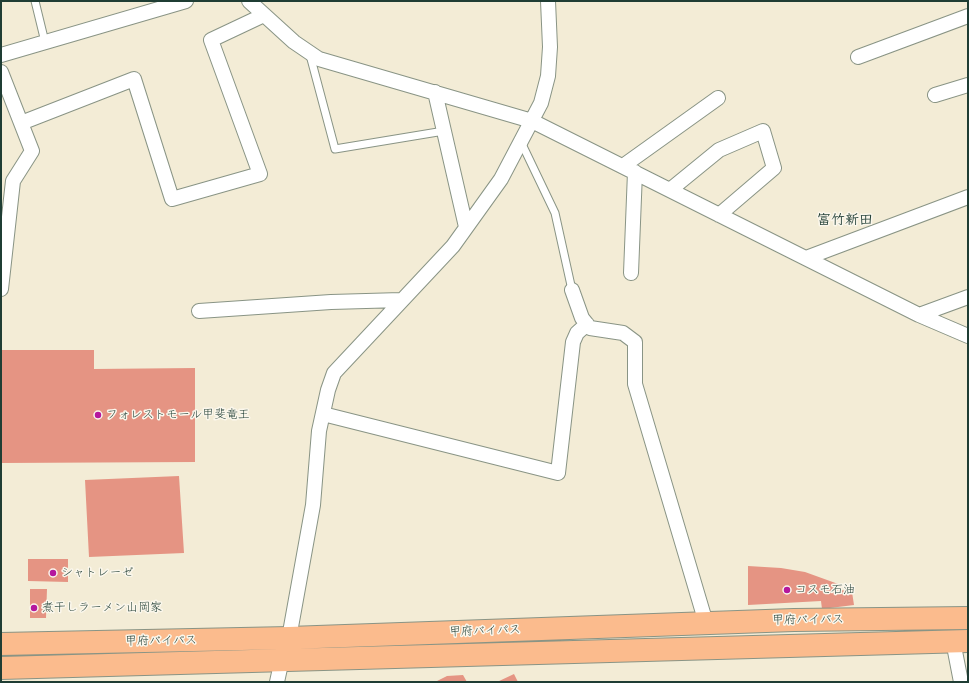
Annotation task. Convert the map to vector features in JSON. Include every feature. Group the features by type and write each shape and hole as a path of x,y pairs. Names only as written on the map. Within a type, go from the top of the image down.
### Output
{"highway":[{"name":"甲府バイパス","path":"1,644 289,638 794,620 968,618"},
{"name":"甲府バイパス","path":"1,668 960,641"}],"street":[{"path":"1,55 186,1"},
{"path":"249,1 294,42 320,59 532,121 919,315 968,336"},
{"path":"289,638 313,505 319,431 328,390 334,373 453,246 501,179 541,103 548,76 550,47 548,1"},
{"path":"21,124 134,79 172,200 260,174 211,40 264,15"},
{"path":"858,57 968,16"},
{"path":"1,72 32,150 13,181 1,289"},
{"path":"934,96 968,85"},
{"path":"434,92 466,227"},
{"path":"629,169 718,98"},
{"path":"670,190 719,150 764,131 774,168 719,215"},
{"path":"629,169 631,273"},
{"path":"806,258 968,197"},
{"path":"572,290 582,318 590,328 623,333 635,342 634,384 706,623"},
{"path":"919,315 968,296"},
{"path":"199,311 331,302 401,300"},
{"path":"323,414 558,473 573,342 577,333 587,324"},
{"path":"960,641 961,682"},
{"path":"277,682 282,659"}],"lane":[{"path":"35,1 45,42"},
{"path":"309,52 335,149 444,131"},
{"path":"521,142 555,213 572,290"}],"building":[{"name":"フォレストモール甲斐竜王","path":"1,350 94,350 94,369 195,368 195,462 1,463"},
{"path":"179,476 184,553 89,557 85,480"},
{"path":"28,559 68,559 68,582 28,581"},
{"path":"748,566 781,568 805,572 841,585 841,590 852,592 854,605 822,609 821,601 748,605"},
{"path":"30,589 47,589 46,618 30,618"},
{"path":"514,674 518,682 497,682"},
{"path":"463,675 467,682 435,682 447,676"}],"place":[{"name":"フォレストモール甲斐竜王","path":"98,415"},
{"name":"シャトレーゼ","path":"53,573"},
{"name":"コスモ石油","path":"787,590"},
{"name":"煮干しラーメン山岡家","path":"34,608"}],"district":[{"name":"富竹新田","path":"845,220"}]}
